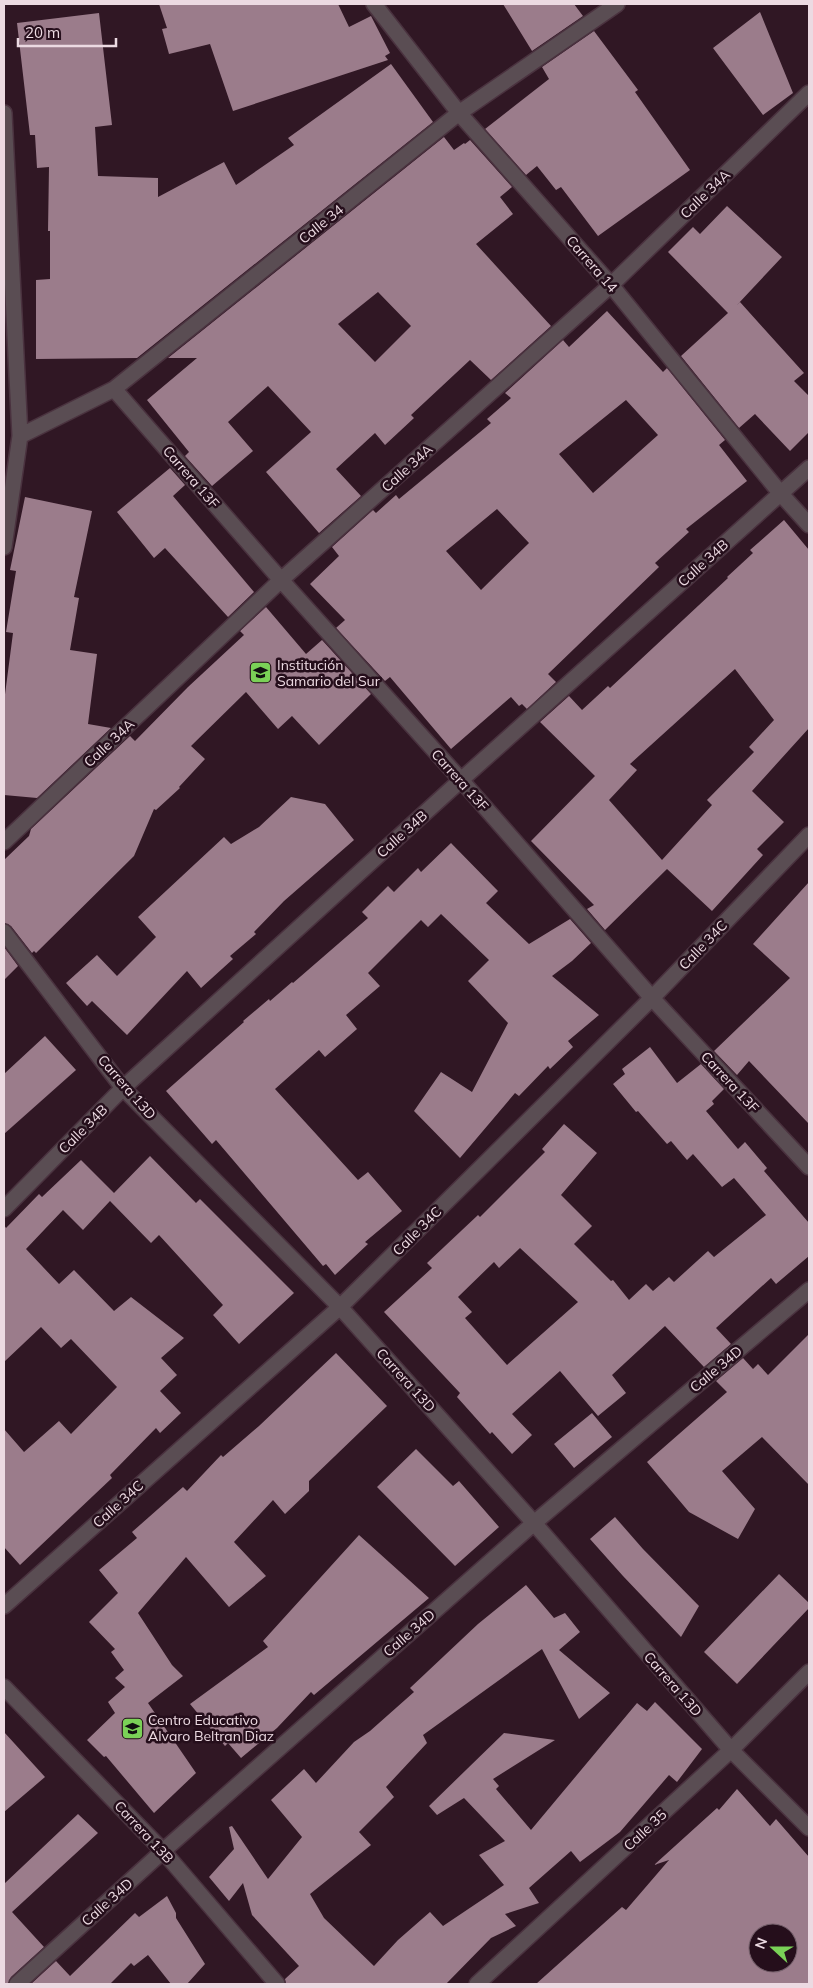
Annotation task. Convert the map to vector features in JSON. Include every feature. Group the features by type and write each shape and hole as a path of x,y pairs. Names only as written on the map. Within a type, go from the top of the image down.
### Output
{"street":[{"name":"Carrera 14","path":"374,4 459,113 612,284 781,494 809,525"},
{"name":"Calle 34","path":"20,436 114,390 459,113 617,4"},
{"name":"Calle 34A","path":"4,842 281,580 612,284 809,93"},
{"path":"4,113 20,436 4,547"},
{"name":"Carrera 13F","path":"114,390 652,998 809,1167"},
{"name":"Calle 34B","path":"4,1209 123,1088 461,780 809,468"},
{"name":"Calle 34C","path":"4,1606 340,1307 652,998 809,835"},
{"name":"Carrera 13D","path":"4,932 123,1088 340,1307 534,1523 730,1750 809,1828"},
{"name":"Calle 34D","path":"17,1984 163,1851 534,1523 809,1290"},
{"name":"Calle 35","path":"478,1984 730,1750 809,1672"},
{"name":"Carrera 13B","path":"4,1686 163,1851 277,1984"}],"building":[{"path":"159,4 338,4 349,27 371,16 390,53 385,56 388,60 233,111 210,44 169,54 162,29 167,28"},
{"path":"503,4 574,4 583,16 532,51"},
{"path":"760,12 793,93 763,115 713,48"},
{"path":"99,13 112,125 95,127 98,176 158,178 158,197 224,162 236,185 294,145 288,138 391,64 433,122 137,358 36,359 36,280 50,279 50,231 48,231 49,167 37,168 35,135 30,135 17,23"},
{"path":"594,31 638,90 635,92 690,170 598,236 561,187 556,190 537,166 526,175 485,129 549,79 542,67"},
{"path":"444,137 454,150 470,140 512,187 500,197 513,214 476,244 551,326 491,380 470,360 411,415 414,418 385,445 375,433 336,469 361,496 319,533 266,472 311,432 268,386 228,422 253,451 212,486 185,456 189,452 147,400 197,358 168,358","holes":["378,292 411,326 375,362 338,324"]},
{"path":"727,206 782,257 737,305 740,302 804,373 794,381 809,396 809,432 790,451 755,414 739,428 681,356 728,313 668,252 693,227 700,234"},
{"path":"607,311 663,372 667,368 725,440 719,445 747,481 686,529 689,532 655,563 659,567 548,674 556,682 527,709 522,704 519,706 511,697 451,749 390,677 385,681 336,628 345,620 310,584 339,556 332,547 373,510 376,513 396,495 399,499 491,423 487,419 511,398 505,393 563,340 569,347","holes":["626,400 658,435 593,493 559,454","497,509 529,543 481,590 446,551"]},
{"path":"170,468 185,485 173,496 254,592 228,617 165,548 154,558 117,512"},
{"path":"25,497 92,511 74,597 79,598 70,650 97,654 88,724 111,728 37,798 4,795 4,702 13,633 6,632 16,571 10,570"},
{"path":"784,520 809,550 809,728 752,791 784,822 757,849 763,855 712,911 667,869 605,930 587,909 594,905 531,841 595,776 540,722 569,696 582,710 608,686 610,688 728,578 753,553 750,550","holes":["735,669 774,720 749,747 754,752 707,800 712,805 662,860 609,800 637,770 630,764"]},
{"path":"266,607 306,654 322,640 371,694 319,745 292,716 278,729 246,692 191,746 205,759 180,788 156,810 154,809 134,856 36,953 34,951 32,953 11,926 4,923 4,860 29,836 31,829 130,736 135,741 188,687 244,635 240,631"},
{"path":"291,797 325,804 354,840 284,901 254,932 256,934 230,956 233,959 201,988 187,971 127,1035 92,1001 87,1006 66,983 97,955 117,976 156,937 138,917 224,837 231,844 259,827"},
{"path":"451,843 498,891 486,903 529,944 570,919 591,943 552,976 599,1015 568,1041 573,1047 550,1069 548,1066 519,1096 515,1093 460,1158 414,1111 441,1072 472,1092 508,1023 468,981 489,960 441,914 428,927 421,920 368,973 380,986 346,1015 357,1029 325,1057 319,1050 275,1089 358,1180 368,1172 402,1211 365,1242 368,1244 335,1275 326,1264 323,1266 216,1140 212,1144 166,1091 243,1021 269,999 270,1001 293,983 368,918 362,912 388,886 394,892 418,868 421,872"},
{"path":"809,882 809,1124 749,1061 737,1075 714,1051 790,978 753,944"},
{"path":"4,947 18,966 4,980"},
{"path":"45,1036 76,1070 4,1134 4,1074"},
{"path":"650,1047 677,1083 701,1064 724,1089 712,1101 714,1104 706,1111 738,1149 745,1142 767,1168 764,1171 809,1223 809,1256 776,1284 771,1278 716,1328 731,1344 704,1367 665,1326 612,1375 626,1393 598,1416 560,1371 512,1414 532,1435 512,1454 492,1432 490,1434 457,1397 460,1393 384,1312 432,1268 427,1263 478,1215 480,1217 545,1152 542,1149 564,1124 597,1153 561,1195 592,1226 574,1244 611,1281 613,1280 629,1300 646,1284 653,1291 669,1277 674,1282 708,1251 714,1257 766,1215 734,1178 722,1187 693,1154 687,1160 671,1141 667,1144 638,1111 636,1112 613,1084 625,1074 622,1069","holes":["520,1248 578,1302 507,1365 465,1318 472,1312 458,1297 494,1262 499,1268"]},
{"path":"150,1156 196,1203 200,1199 294,1293 239,1344 213,1315 223,1305 159,1235 151,1243 110,1201 83,1230 63,1210 26,1249 59,1284 74,1270 114,1311 131,1297 184,1338 161,1358 177,1375 160,1391 181,1413 160,1433 156,1428 110,1475 112,1478 20,1565 4,1547 4,1429 24,1452 59,1421 71,1434 117,1387 71,1339 61,1348 41,1327 4,1362 4,1225 6,1228 39,1194 42,1197 81,1160 114,1193"},
{"path":"809,1334 809,1485 762,1437 722,1471 755,1509 738,1539 689,1512 647,1462 727,1392 716,1381 743,1358 753,1369 758,1364 768,1375"},
{"path":"336,1353 387,1406 309,1481 309,1491 285,1514 273,1500 234,1542 266,1576 229,1607 186,1557 138,1613 172,1665 183,1676 148,1703 196,1773 154,1813 106,1756 104,1757 87,1740 115,1713 108,1702 125,1687 115,1678 124,1670 111,1652 115,1649 89,1622 118,1593 99,1570 137,1538 132,1532 183,1487 187,1491 221,1455 223,1457 259,1426"},
{"path":"592,1413 612,1437 574,1468 554,1444"},
{"path":"416,1449 453,1486 459,1481 499,1527 455,1566 377,1487"},
{"path":"615,1517 643,1549 699,1606 681,1637 590,1539"},
{"path":"359,1535 429,1598 314,1695 311,1692 277,1728 241,1758 228,1743 225,1746 190,1704 268,1647 263,1641"},
{"path":"779,1574 809,1603 809,1608 737,1684 704,1652"},
{"path":"526,1585 554,1618 565,1613 580,1632 559,1650 610,1693 579,1719 542,1649 423,1735 427,1743 386,1787 394,1797 359,1832 371,1845 310,1894 324,1918 374,1966 398,1940 430,1912 443,1926 504,1885 479,1855 505,1841 464,1798 437,1815 429,1806 504,1733 555,1740 493,1779 499,1786 496,1789 531,1830 637,1703 647,1711 655,1702 702,1749 677,1782 669,1775 620,1832 580,1862 571,1851 529,1888 539,1903 505,1914 516,1926 491,1938 446,1984 286,1984 285,1979 299,1966 252,1915 243,1883 229,1901 209,1877 234,1849 229,1827 232,1826 268,1879 302,1837 271,1800 304,1769 316,1783 354,1742 370,1731 414,1692 410,1688 478,1624"},
{"path":"4,1732 45,1777 4,1812"},
{"path":"737,1789 770,1826 776,1819 809,1857 809,1984 536,1984 622,1907 626,1910 669,1860 654,1865 717,1808 719,1810"},
{"path":"78,1814 98,1833 12,1912 44,1947 11,1977 8,1984 4,1984 4,1884"},
{"path":"167,1896 176,1913 176,1918 205,1964 187,1984 171,1984 148,1955 134,1966 131,1963 110,1984 31,1984 56,1961 70,1976 135,1913 139,1917"}],"place":[{"name":"Institución Samario del Sur","path":"261,673"},
{"name":"Centro Educativo Alvaro Beltran Diaz","path":"132,1728"}]}
